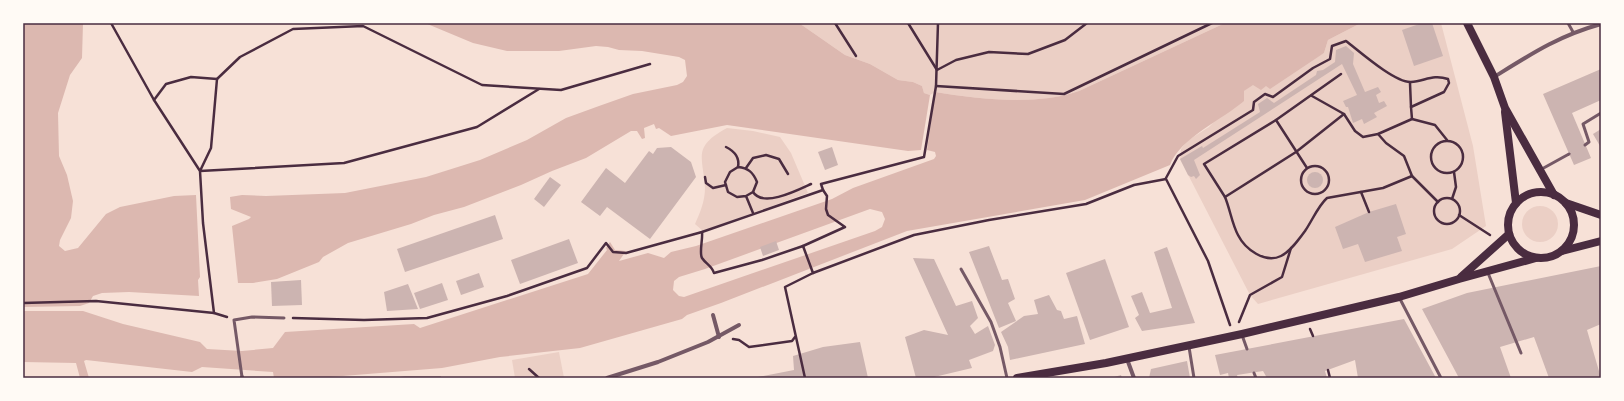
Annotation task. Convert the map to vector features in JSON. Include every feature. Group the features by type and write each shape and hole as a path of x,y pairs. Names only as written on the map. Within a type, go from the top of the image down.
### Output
{"main road":[{"path":"1467,23 1494,77 1505,108 1554,195"},
{"path":"1505,108 1516,203"},
{"path":"1601,216 1565,203 1554,195 1544,192 1524,196 1510,211 1507,224 1509,234 1519,250 1527,256 1536,258 1545,258 1562,250 1601,241"},
{"path":"1562,250 1569,242 1573,233 1574,222 1571,212 1565,203"},
{"path":"1458,279 1509,234"},
{"path":"1017,378 1127,359 1399,297 1536,258"}],"street":[{"path":"1494,77 1542,46 1573,32 1601,24"},
{"path":"713,315 719,336"},
{"path":"607,378 658,362 719,336 739,325"},
{"path":"1127,359 1134,378"}],"lane":[{"path":"1568,23 1573,32"},
{"path":"1585,145 1589,142 1583,124 1601,113"},
{"path":"1540,170 1569,154"},
{"path":"962,269 991,322 1000,347 1007,378"},
{"path":"1487,271 1521,353"},
{"path":"1399,297 1441,378"},
{"path":"242,378 234,320 252,317 284,318"},
{"path":"1238,334 1247,349"},
{"path":"1189,345 1194,378"},
{"path":"1254,373 1256,378"}],"path":[{"path":"111,23 154,100 200,170"},
{"path":"835,23 856,56"},
{"path":"908,23 937,70"},
{"path":"702,232 704,241 700,253 702,258 713,269 714,273 762,260 803,246 845,227 828,215 826,209 828,198 821,184 924,157 936,86 938,23"},
{"path":"937,70 956,60 989,52 1028,54 1065,40 1087,23"},
{"path":"936,86 1064,94 1212,23"},
{"path":"214,313 203,223 200,170 211,148 217,79 240,57 293,29 363,26 482,85 561,90 650,64"},
{"path":"805,378 785,287 813,273 914,235 989,220 1086,204 1134,185 1166,178 1178,156 1253,110 1254,102 1265,94 1273,97 1313,68 1330,59 1332,46 1346,41 1384,71 1410,83 1438,76 1448,79 1449,83 1444,92 1411,107"},
{"path":"1341,74 1312,96 1276,120 1204,164 1225,197 1238,235 1245,245 1255,254 1276,258 1283,255 1292,247 1305,231 1326,199 1383,188 1412,176"},
{"path":"154,100 166,84 191,77 217,79"},
{"path":"1410,83 1412,119"},
{"path":"200,170 344,163 477,127 539,89"},
{"path":"1312,96 1344,114 1355,131 1362,137 1378,134 1412,119 1434,125 1447,140 1457,144 1463,153 1462,164 1454,172 1444,173 1438,171 1431,163 1431,152 1433,147 1441,141 1447,140"},
{"path":"1225,197 1296,152 1344,114"},
{"path":"1276,120 1307,168"},
{"path":"1378,134 1386,143 1404,156 1412,176 1438,202"},
{"path":"726,147 734,151 739,161 738,167"},
{"path":"746,168 753,158 766,155 779,160 788,174"},
{"path":"1316,166 1321,167 1328,173 1328,187 1323,192 1312,194 1304,190 1300,180 1307,168 1316,166"},
{"path":"738,167 746,168 754,174 757,182 753,192 746,196 737,198 728,192 725,182 730,172 738,167"},
{"path":"1452,199 1456,187 1454,172"},
{"path":"704,177 706,183 713,188 726,185"},
{"path":"1166,178 1208,261 1238,334"},
{"path":"753,192 755,195 767,199 774,199 812,184"},
{"path":"284,318 364,320 427,318 507,296 587,268 606,243 613,252 626,253 702,232 753,213 823,190"},
{"path":"1323,192 1326,199"},
{"path":"1361,192 1369,212"},
{"path":"746,196 753,213"},
{"path":"1445,198 1452,199 1458,205 1459,215 1451,222 1443,223 1439,221 1435,214 1436,205 1445,198"},
{"path":"1459,215 1501,242"},
{"path":"803,246 813,273"},
{"path":"1238,334 1250,295 1282,277 1292,247"},
{"path":"23,303 96,301 214,313 234,320"},
{"path":"719,336 739,340 749,347 792,341 796,336"},
{"path":"530,369 539,378"},
{"path":"1328,370 1330,378"}],"shaded area":[{"path":"23,23 83,23 82,58 70,75 58,113 59,156 67,175 73,201 71,218 60,240 59,246 65,251 78,248 106,214 120,207 174,196 196,195 200,277 198,280 199,296 129,292 102,293 93,296 89,303 80,306 23,307"},
{"path":"425,23 799,23 845,55 870,64 898,80 913,82 922,86 924,93 930,95 921,150 908,151 727,125 671,136 659,128 656,129 654,124 644,128 645,138 642,139 637,131 631,131 586,158 464,207 434,215 411,224 348,243 323,257 319,262 277,279 253,283 238,283 232,226 251,217 231,209 230,197 242,195 266,196 345,193 426,177 480,160 527,140 566,118 633,94 677,85 683,82 687,76 685,60 679,57 596,46 559,51 507,51 473,43"},
{"path":"799,23 1225,23 1079,91 1063,96 1027,100 1008,100 935,92 930,95 924,93 922,86 913,82 898,80 870,64 845,55"},
{"path":"1225,23 1361,23 1328,40 1324,53 1270,89 1266,86 1261,90 1253,85 1244,91 1244,101 1192,138 1175,155 1170,165 1085,200 907,231 687,315 682,319 580,348 500,357 442,368 318,378 274,378 273,372 202,367 192,372 86,360 84,361 89,378 80,378 76,363 23,362 23,311 83,311 123,324 200,342 207,349 242,351 273,348 285,332 414,324 420,328 588,274 607,250 606,248 610,242 615,250 626,251 619,261 648,253 664,258 671,252 696,246 832,199 853,188 934,159 936,156 935,152 927,150 935,92 989,99 1026,100 1062,96 1079,91","holes":["870,209 882,212 885,219 882,227 875,231 684,297 679,296 673,290 674,281 679,277"]},
{"path":"1361,23 1441,23 1473,146 1486,226 1452,249 1258,304 1250,295 1180,159 1181,149 1187,141 1209,127 1244,91 1253,84 1266,86 1324,53 1328,40"},
{"path":"727,128 753,131 780,137 791,153 808,193 703,231 695,224 702,207 705,193 702,153 704,147 709,141"},
{"path":"1540,206 1553,211 1558,224 1553,237 1540,242 1527,237 1522,224 1527,211"},
{"path":"559,352 564,378 515,378 512,360"}],"building":[{"path":"1422,23 1432,23 1443,56 1414,66 1402,30"},
{"path":"1346,46 1354,53 1353,64 1365,92 1378,87 1381,92 1376,95 1379,103 1384,101 1387,106 1374,113 1377,117 1364,124 1362,119 1353,123 1348,107 1346,107 1343,101 1357,95 1342,64 1194,160 1200,175 1196,179 1194,176 1191,177 1188,175 1180,159 1202,146 1203,148 1260,112 1258,104 1267,98 1274,103 1316,75 1317,71 1323,70 1335,62 1336,50"},
{"path":"1601,69 1601,100 1572,113 1591,158 1574,165 1543,94"},
{"path":"1601,129 1601,145 1600,146 1593,134"},
{"path":"671,147 691,162 696,177 650,239 607,207 600,216 581,202 606,168 625,183 649,151 653,154 657,148"},
{"path":"832,147 838,165 825,170 818,152"},
{"path":"1315,172 1321,174 1323,180 1321,186 1315,188 1309,186 1307,180 1309,174"},
{"path":"550,177 561,185 544,207 534,199"},
{"path":"1396,204 1406,234 1397,237 1402,251 1365,262 1358,244 1343,249 1335,227 1369,212"},
{"path":"495,215 503,239 405,272 397,249"},
{"path":"569,239 578,263 520,284 511,260"},
{"path":"776,241 779,250 763,256 760,247"},
{"path":"989,246 1002,280 1008,279 1015,299 1008,303 1016,321 999,328 969,252"},
{"path":"1167,247 1195,323 1142,331 1135,318 1139,315 1131,296 1142,292 1150,313 1172,308 1154,252"},
{"path":"913,258 934,259 956,306 972,301 978,318 970,326 975,334 988,326 995,345 993,351 969,360 972,368 930,378 916,378 905,337 924,330 948,335"},
{"path":"1105,259 1129,327 1090,340 1066,273"},
{"path":"1601,266 1601,324 1587,330 1601,378 1549,378 1534,337 1500,347 1511,378 1459,378 1422,309 1467,293"},
{"path":"479,273 484,287 461,295 456,281"},
{"path":"301,280 302,305 272,306 271,282"},
{"path":"442,283 448,300 420,309 414,293"},
{"path":"408,284 418,309 387,311 384,292"},
{"path":"1049,295 1057,310 1061,311 1064,319 1077,316 1085,344 1010,360 1008,347 1001,332 1024,316 1038,314 1034,300"},
{"path":"1404,319 1436,378 1358,378 1355,360 1325,371 1327,378 1267,378 1263,371 1237,375 1238,378 1229,378 1228,373 1220,375 1215,355"},
{"path":"860,342 868,378 753,378 794,370 793,356 823,347"},
{"path":"1187,361 1190,378 1149,378 1151,369"},
{"path":"1121,375 1122,378 1111,378"},
{"path":"405,376 441,376 441,378 394,378"}]}
